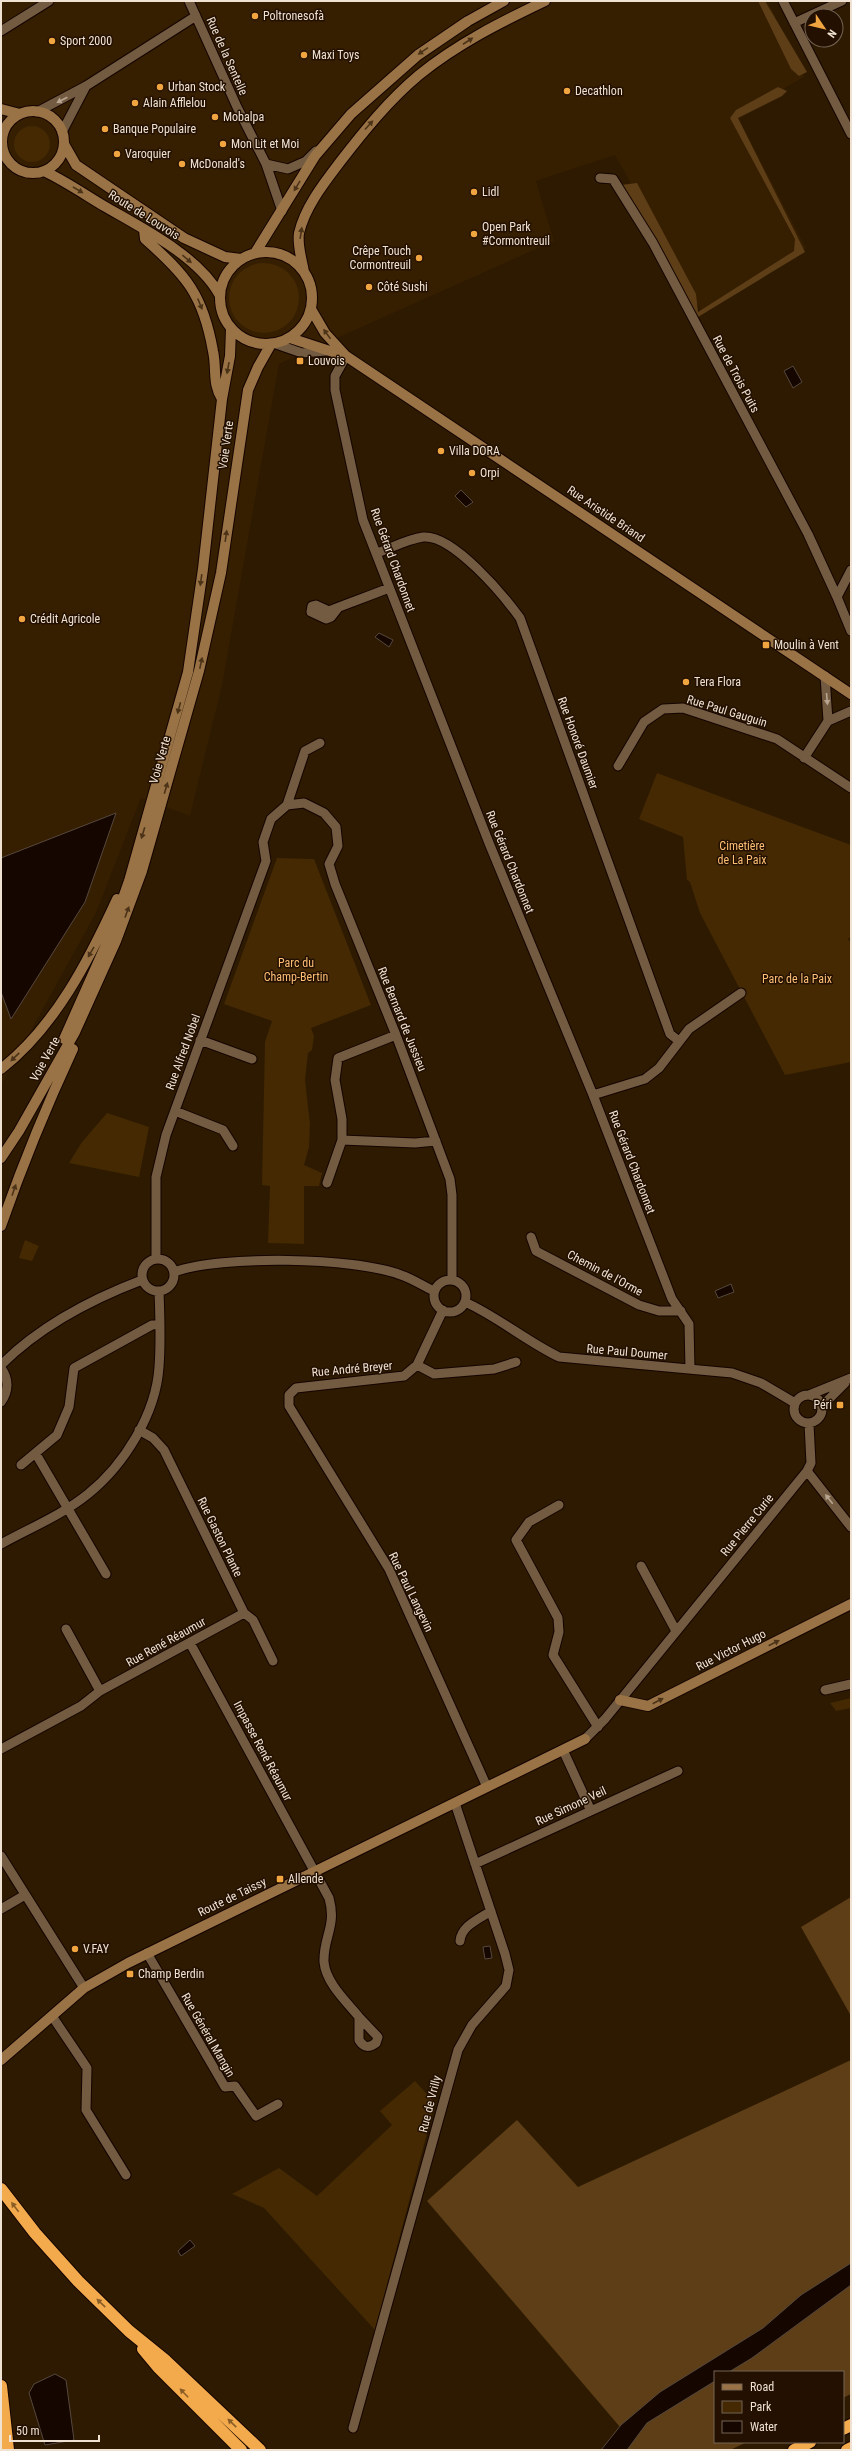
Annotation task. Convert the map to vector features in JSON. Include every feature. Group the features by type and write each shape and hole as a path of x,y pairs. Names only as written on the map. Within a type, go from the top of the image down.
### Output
{"highway":[{"path":"1,2189 56,2258 129,2331 166,2361 260,2450"},
{"path":"129,2331 158,2367 241,2450"},
{"path":"1,2386 8,2450"},
{"path":"794,2450 808,2443"},
{"path":"807,2450 819,2443"},
{"path":"847,2450 851,2448"}],"main road":[{"path":"255,253 315,156 351,114 418,55 468,21 504,1"},
{"path":"304,272 300,252 299,234 307,211 325,181 364,130 394,97 434,63 472,38 545,1"},
{"path":"1,109 20,114 37,112 52,118 62,132 64,144 58,160 44,171 28,173 15,168 4,154 1,143 7,126 20,114"},
{"name":"Route de Louvois","path":"64,144 76,165 184,238 225,258 241,259"},
{"name":"Route de Louvois","path":"44,171 144,230 185,257 213,283 219,294"},
{"path":"144,230 145,239 169,260 191,285 200,304 214,353 215,388 222,399"},
{"path":"269,252 283,255 295,262 304,272 310,283 312,296 311,309 307,320 290,338 273,344 256,344 242,338 231,329 220,307 219,294 223,281 230,268 241,259 255,253 269,252"},
{"name":"Rue Aristide Briand","path":"311,309 325,333 346,356 851,694"},
{"name":"Voie Verte","path":"1,1147 68,1031 109,938 129,881 188,672 203,569 222,399 230,356 231,329"},
{"name":"Rue Aristide Briand","path":"290,338 326,351 346,356"},
{"name":"Voie Verte","path":"1,1158 23,1125 75,1032 116,941 142,871 200,671 221,572 248,390 258,367 273,344"},
{"path":"1,1069 15,1058 40,1030 74,983 98,940 118,895 129,881"},
{"path":"1,1226 33,1139 75,1044 75,1032"},
{"name":"Rue Victor Hugo","path":"620,1700 648,1706 851,1604"},
{"path":"487,1787 585,1739"},
{"name":"Route de Taissy","path":"2,2060 84,1988 147,1953 487,1787"}],"street":[{"path":"1,31 49,1"},
{"name":"Rue de la Sentelle","path":"189,1 237,107 266,164 282,211"},
{"path":"783,1 851,134"},
{"path":"794,23 842,1"},
{"path":"37,112 86,86 196,16"},
{"path":"62,132 86,86"},
{"path":"266,164 288,169 306,161 351,114"},
{"name":"Rue de Trois Puits","path":"600,178 613,179 652,243 808,534 837,597"},
{"path":"273,344 302,353 326,351"},
{"name":"Rue Gérard Chardonnet","path":"346,356 335,376 335,390 363,520 489,843 593,1095 670,1295 689,1324 690,1369"},
{"name":"Rue Honoré Daumier","path":"377,554 424,537 438,539 454,550 503,594 520,618 670,1034 679,1041"},
{"path":"851,570 837,597 851,631"},
{"path":"338,608 389,588"},
{"path":"825,676 828,721"},
{"name":"Rue Paul Gauguin","path":"618,766 644,722 663,709 683,708 777,739 851,788"},
{"path":"804,758 828,721 851,711"},
{"path":"287,804 305,751 320,743"},
{"name":"Rue Bernard de Jussieu","path":"287,804 304,803 324,813 336,827 338,846 329,864 396,1035 450,1179 452,1195 452,1280"},
{"name":"Rue Alfred Nobel","path":"156,1258 156,1177 166,1135 266,861 263,842 271,819 287,804"},
{"path":"593,1095 645,1079 659,1068 690,1029 741,993"},
{"path":"327,1183 342,1140 342,1119 335,1080 338,1058 396,1035"},
{"path":"200,1040 252,1059"},
{"path":"175,1110 223,1130 233,1146"},
{"path":"342,1140 415,1143 436,1141"},
{"name":"Chemin de l'Orme","path":"531,1237 536,1251 639,1305 659,1311 680,1311"},
{"path":"156,1258 170,1263 174,1272 172,1283 164,1290 159,1291 149,1288 142,1280 144,1266 156,1258"},
{"path":"174,1272 186,1268 233,1261 350,1264 401,1274 434,1291"},
{"path":"1,1365 38,1335 94,1301 142,1280"},
{"path":"452,1280 464,1288 465,1302 453,1312 443,1310 436,1304 434,1291 443,1281 452,1280"},
{"path":"1,1544 68,1508 88,1494 111,1471 139,1430 151,1405 160,1368 159,1291"},
{"name":"Rue Paul Doumer","path":"465,1302 489,1313 540,1347 559,1357 732,1373 761,1383 795,1403"},
{"path":"443,1310 417,1366 434,1374 494,1369 516,1362"},
{"path":"21,1465 57,1435 69,1407 74,1368 152,1325 160,1324"},
{"name":"Rue André Breyer","path":"289,1395 296,1388 306,1385 404,1376 417,1366"},
{"path":"1,1368 7,1381 7,1389 1,1402"},
{"path":"850,1379 822,1406 820,1418 809,1424 796,1418 794,1411 795,1403 804,1396 850,1379"},
{"name":"Rue Paul Langevin","path":"289,1395 289,1406 389,1569 487,1787"},
{"path":"809,1395 815,1397 822,1406"},
{"name":"Rue Pierre Curie","path":"585,1739 598,1727 807,1471 811,1463 809,1424"},
{"name":"Rue Gaston Plante","path":"139,1430 153,1438 164,1450 244,1613 253,1620 273,1661"},
{"path":"36,1454 106,1574"},
{"path":"807,1471 851,1527"},
{"path":"559,1505 529,1522 516,1540 558,1618 560,1632 554,1655 598,1727"},
{"path":"641,1566 676,1631"},
{"name":"Rue René Réaumur","path":"1,1749 81,1706 100,1692 244,1613"},
{"path":"66,1629 100,1692"},
{"name":"Impasse René Réaumur","path":"190,1643 329,1898 332,1911 324,1964 332,1983 358,2017"},
{"path":"825,1690 851,1684"},
{"path":"563,1750 591,1811"},
{"name":"Rue Simone Veil","path":"475,1864 678,1771"},
{"name":"Rue de Vrilly","path":"353,2428 458,2050 472,2025 500,1994 508,1979 505,1954 455,1803"},
{"path":"1,1856 84,1988"},
{"path":"1,1909 25,1895"},
{"path":"460,1941 460,1935 466,1927 491,1911"},
{"name":"Rue Général Mangin","path":"147,1953 225,2087 235,2086 256,2116 278,2104"},
{"path":"52,2016 87,2068 86,2110 126,2175"}],"shaded area":[{"path":"1,1 768,1 804,77 737,116 806,248 701,311 615,155 536,181 554,241 279,364 222,686 190,816 141,798 96,913 1,1085"},
{"path":"758,1 765,1 807,72 799,76 791,69"},
{"path":"778,87 787,91 782,96 738,118 805,252 698,317 621,185 637,183 696,294 698,312 794,251 795,239 730,118 736,110"},
{"path":"851,1897 851,2016 801,1927"},
{"path":"851,2060 851,2394 844,2398 844,2371 714,2371 714,2443 745,2443 730,2450 608,2450 620,2427 427,2201 517,2120 578,2187"}],"green space":[{"path":"36,126 45,131 49,137 49,151 45,157 36,162 28,162 19,157 15,151 14,140 19,131 25,127"},
{"path":"257,263 271,263 284,269 293,278 297,284 299,298 297,312 289,323 278,331 271,333 257,333 250,331 239,323 231,312 229,305 229,291 231,284 239,273 250,265"},
{"path":"657,773 851,845 851,936 848,939 851,943 851,1062 785,1075 700,913 690,882 687,880 683,837 639,819"},
{"name":"Parc du Champ-Bertin","path":"277,858 314,859 371,1005 311,1028 314,1036 312,1050 308,1053 305,1080 310,1124 309,1147 304,1165 322,1173 319,1186 304,1186 304,1244 268,1243 270,1186 262,1185 265,1042 272,1021 224,1004"},
{"path":"107,1113 149,1127 139,1177 69,1163 82,1142"},
{"path":"25,1240 39,1246 32,1261 19,1258"},
{"path":"851,1698 851,1708 836,1711 830,1703"},
{"path":"415,2081 435,2103 375,2330 264,2208 232,2194 279,2168 317,2196 392,2125 380,2111"}],"water":[{"path":"793,366 802,382 793,388 784,371"},
{"path":"461,490 473,502 466,507 455,496"},
{"path":"379,633 393,640 389,647 375,637"},
{"path":"116,813 85,902 11,1019 1,992 1,858"},
{"path":"731,1284 734,1292 718,1298 715,1291"},
{"path":"490,1946 492,1958 485,1959 483,1947"},
{"path":"190,2240 195,2246 181,2256 178,2251"},
{"path":"851,2263 851,2285 752,2358 731,2371 714,2371 714,2382 647,2423 627,2450 601,2450 621,2425 660,2392 763,2328 801,2295"},
{"path":"55,2374 66,2380 74,2440 45,2445 29,2393 34,2384"}],"place":[{"name":"Poltronesofà","path":"255,16"},
{"name":"Sport 2000","path":"52,41"},
{"name":"Maxi Toys","path":"304,55"},
{"name":"Urban Stock","path":"160,87"},
{"name":"Decathlon","path":"567,91"},
{"name":"Alain Afflelou","path":"135,103"},
{"name":"Mobalpa","path":"215,117"},
{"name":"Banque Populaire","path":"105,129"},
{"name":"Mon Lit et Moi","path":"223,144"},
{"name":"Varoquier","path":"117,154"},
{"name":"McDonald's","path":"182,164"},
{"name":"Lidl","path":"474,192"},
{"name":"Open Park #Cormontreuil","path":"474,234"},
{"name":"Crêpe Touch Cormontreuil","path":"419,258"},
{"name":"Côté Sushi","path":"369,287"},
{"name":"Louvois","path":"300,361"},
{"name":"Villa DORA","path":"441,451"},
{"name":"Orpi","path":"472,473"},
{"name":"Crédit Agricole","path":"22,619"},
{"name":"Moulin à Vent","path":"766,645"},
{"name":"Tera Flora","path":"686,682"},
{"name":"Péri","path":"840,1405"},
{"name":"Allende","path":"280,1879"},
{"name":"V.FAY","path":"75,1949"},
{"name":"Champ Berdin","path":"130,1974"}],"park label":[{"name":"Cimetière de La Paix","path":"742,853"},
{"name":"Parc de la Paix","path":"797,979"}]}
